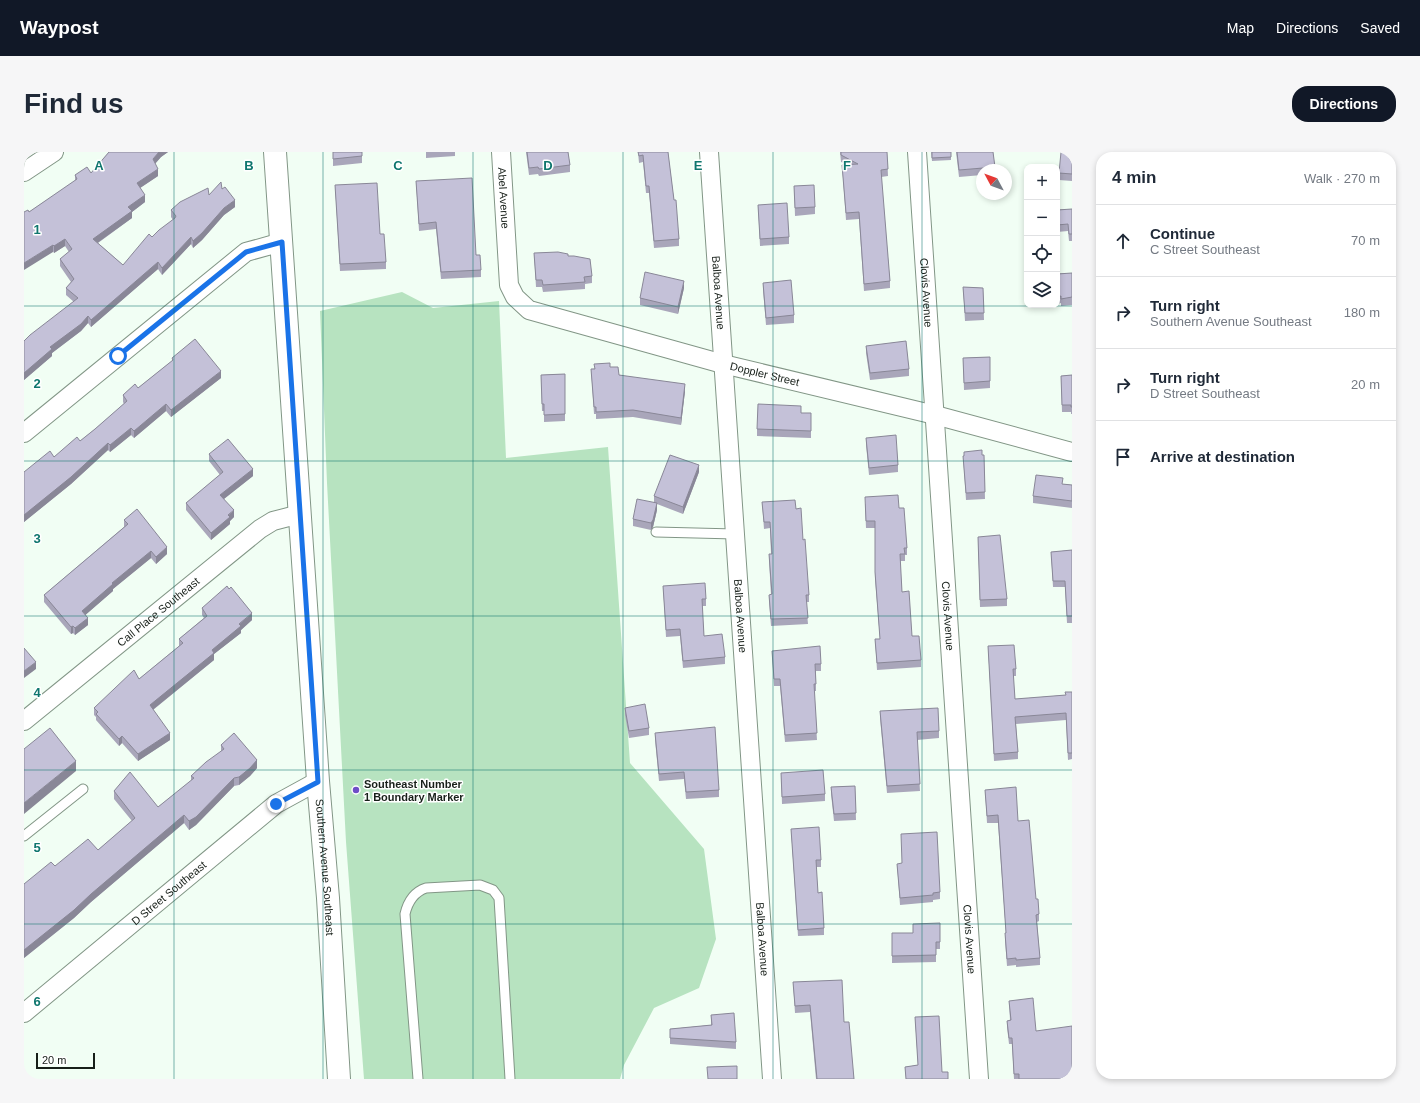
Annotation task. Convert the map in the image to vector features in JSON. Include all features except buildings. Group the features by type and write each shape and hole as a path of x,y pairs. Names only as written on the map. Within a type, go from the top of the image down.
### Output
{"main road":[{"name":"Southern Avenue Southeast","path":"275,152 318,782 328,898 339,1079"}],"street":[{"path":"24,172 54,152"},
{"name":"Abel Avenue","path":"501,152 506,244"},
{"name":"Balboa Avenue","path":"708,152 772,1079"},
{"name":"Clovis Avenue","path":"917,152 979,1079"},
{"path":"24,433 246,252 282,242"},
{"name":"Doppler Street","path":"506,244 512,292 521,304 529,310 723,364 935,415 1072,452"},
{"name":"Call Place Southeast","path":"24,721 260,529 273,521 300,514"},
{"name":"D Street Southeast","path":"24,1013 276,804 318,782"}],"lane":[{"path":"656,532 735,534"},
{"path":"24,836 83,789"},
{"path":"418,1079 405,914 407,905 418,890 426,888 480,885 493,890 499,898 510,1079"}],"green space":[{"path":"402,292 433,308 499,301 506,458 608,447 630,763 704,849 716,939 699,988 654,1008 624,1065 620,1079 364,1079 346,842 327,483 320,311"}],"place":[{"name":"Southeast Number 1 Boundary Marker","path":"356,790"}],"route":[{"path":"118,356 246,252 282,242 318,782 276,804"}]}
